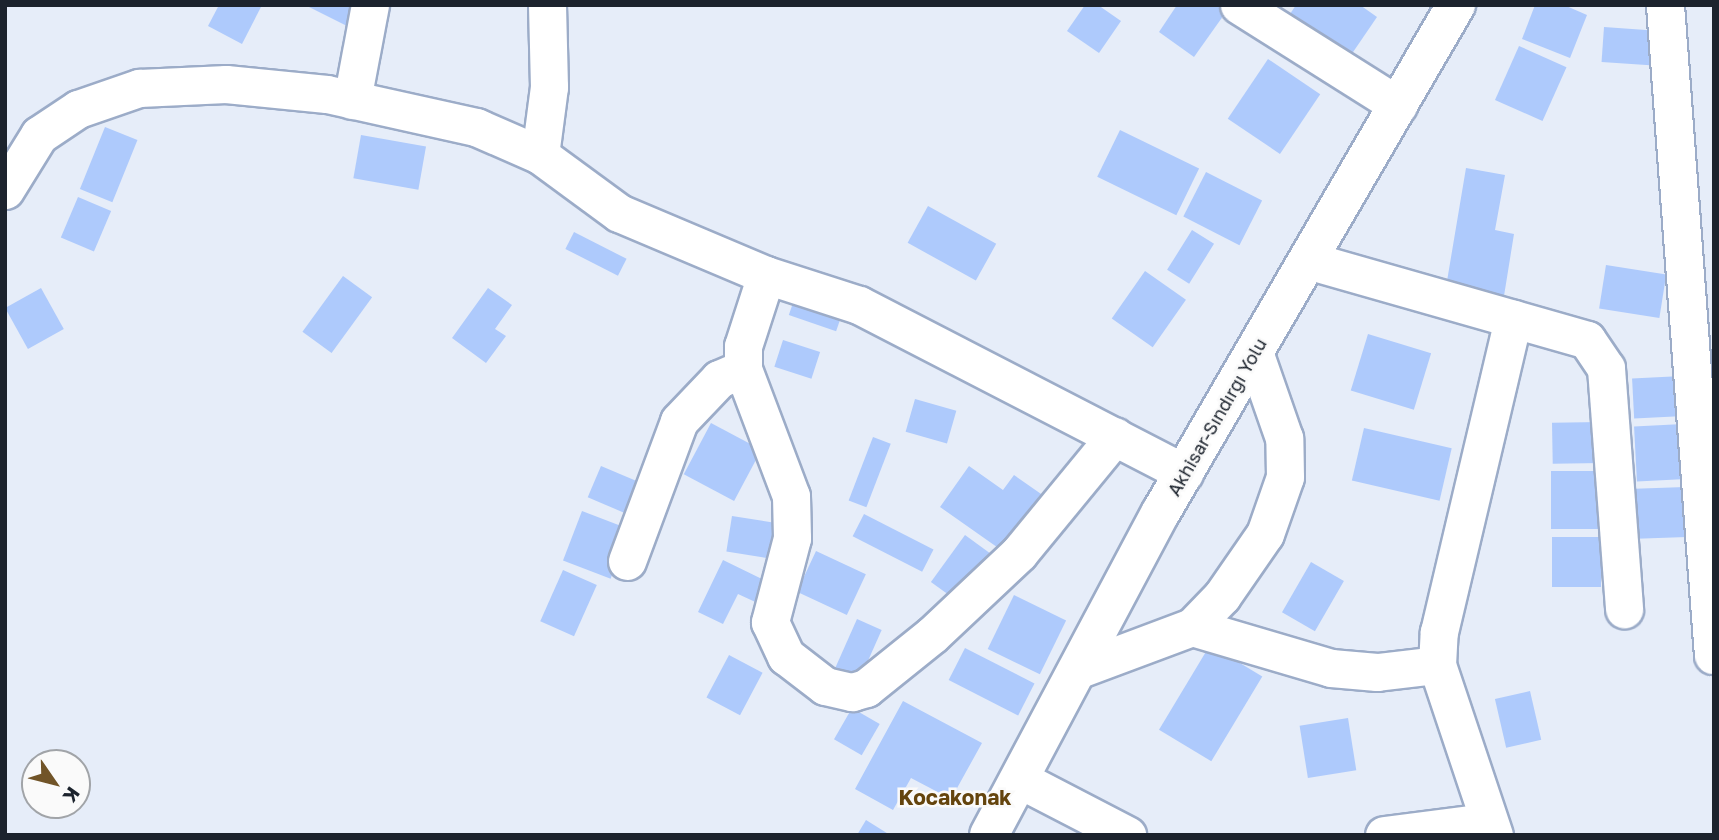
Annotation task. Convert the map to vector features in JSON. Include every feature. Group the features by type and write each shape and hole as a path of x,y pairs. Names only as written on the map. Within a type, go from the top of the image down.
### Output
{"main road":[{"name":"Akhisar-Sındırgı Yolu","path":"989,835 1184,473 1456,5"}],"street":[{"path":"352,100 370,5"},
{"path":"540,155 549,87 547,5"},
{"path":"1239,5 1398,105"},
{"path":"1665,5 1713,655"},
{"path":"5,190 39,135 78,108 139,88 226,84 352,100 476,127 540,155 619,214 766,275 859,305 1184,473"},
{"path":"1307,260 1587,340 1606,368 1623,609"},
{"path":"766,275 743,346 743,369 791,496 792,538 771,606 774,637 786,656 838,690 866,688 987,586 1115,436"},
{"path":"1384,835 1490,828 1437,665 1439,632 1513,319"},
{"path":"1077,670 1192,627 1222,596 1265,534 1285,477 1284,438 1254,352"},
{"path":"627,561 680,421 719,379 743,369"},
{"path":"1192,627 1331,668 1377,672 1437,665"},
{"path":"1018,779 1127,835"}],"building":[{"path":"219,5 262,5 242,44 208,26"},
{"path":"305,5 358,5 347,26"},
{"path":"1085,5 1098,5 1121,21 1099,53 1067,31"},
{"path":"1177,5 1217,5 1226,12 1194,57 1159,32"},
{"path":"1296,5 1360,5 1377,17 1349,58 1288,17"},
{"path":"1535,5 1564,5 1587,15 1570,58 1522,39"},
{"path":"1604,27 1660,31 1657,66 1602,62"},
{"path":"1519,46 1567,67 1543,121 1495,100"},
{"path":"1268,59 1320,94 1280,154 1228,119"},
{"path":"105,127 137,140 112,202 80,189"},
{"path":"1120,130 1199,169 1176,215 1097,177"},
{"path":"361,135 426,146 418,190 353,178"},
{"path":"1466,168 1505,175 1495,230 1514,234 1504,296 1446,287"},
{"path":"1206,172 1262,201 1239,245 1183,217"},
{"path":"78,197 111,211 94,252 61,238"},
{"path":"928,206 996,244 976,281 908,243"},
{"path":"1192,230 1214,244 1189,284 1167,270"},
{"path":"574,232 627,259 618,276 565,249"},
{"path":"1606,265 1666,275 1659,318 1599,308"},
{"path":"1145,271 1186,300 1153,347 1112,319"},
{"path":"343,276 372,297 332,353 302,332"},
{"path":"41,288 64,329 28,349 5,308"},
{"path":"488,288 512,305 495,329 506,336 486,363 452,338"},
{"path":"795,297 842,313 836,331 789,315"},
{"path":"1368,334 1431,353 1414,410 1351,390"},
{"path":"783,340 820,352 811,379 774,367"},
{"path":"1682,376 1684,416 1634,419 1632,379"},
{"path":"915,399 956,411 947,444 906,432"},
{"path":"1601,422 1602,463 1553,464 1552,423"},
{"path":"711,423 761,450 734,501 684,474"},
{"path":"1683,424 1686,479 1637,481 1634,427"},
{"path":"1364,428 1452,448 1440,501 1352,481"},
{"path":"873,437 891,444 866,507 849,500"},
{"path":"601,466 644,484 631,516 588,497"},
{"path":"969,466 1003,490 1014,475 1044,496 1004,552 940,507"},
{"path":"1551,471 1601,471 1601,529 1551,529"},
{"path":"1685,487 1687,537 1637,539 1635,489"},
{"path":"582,511 630,529 611,579 563,560"},
{"path":"864,514 933,549 922,572 853,536"},
{"path":"732,516 785,524 780,560 726,552"},
{"path":"965,535 994,556 960,603 931,582"},
{"path":"1552,537 1601,537 1601,587 1552,587"},
{"path":"816,551 866,574 847,615 797,592"},
{"path":"723,560 774,585 764,606 738,594 723,624 698,612"},
{"path":"1311,562 1344,581 1315,631 1282,612"},
{"path":"563,570 597,585 574,636 540,621"},
{"path":"1014,595 1066,620 1040,674 988,649"},
{"path":"857,619 882,630 858,684 833,673"},
{"path":"1210,645 1262,676 1211,761 1159,730"},
{"path":"965,648 1034,683 1018,715 949,680"},
{"path":"729,655 763,673 740,715 706,697"},
{"path":"1530,691 1541,740 1506,748 1495,699"},
{"path":"903,701 982,743 951,799 911,778 893,810 855,789"},
{"path":"852,708 880,724 862,755 834,739"},
{"path":"1348,718 1356,770 1308,778 1300,726"},
{"path":"866,820 890,835 857,835"}],"district":[{"name":"Kocakonak","path":"955,797"}]}
